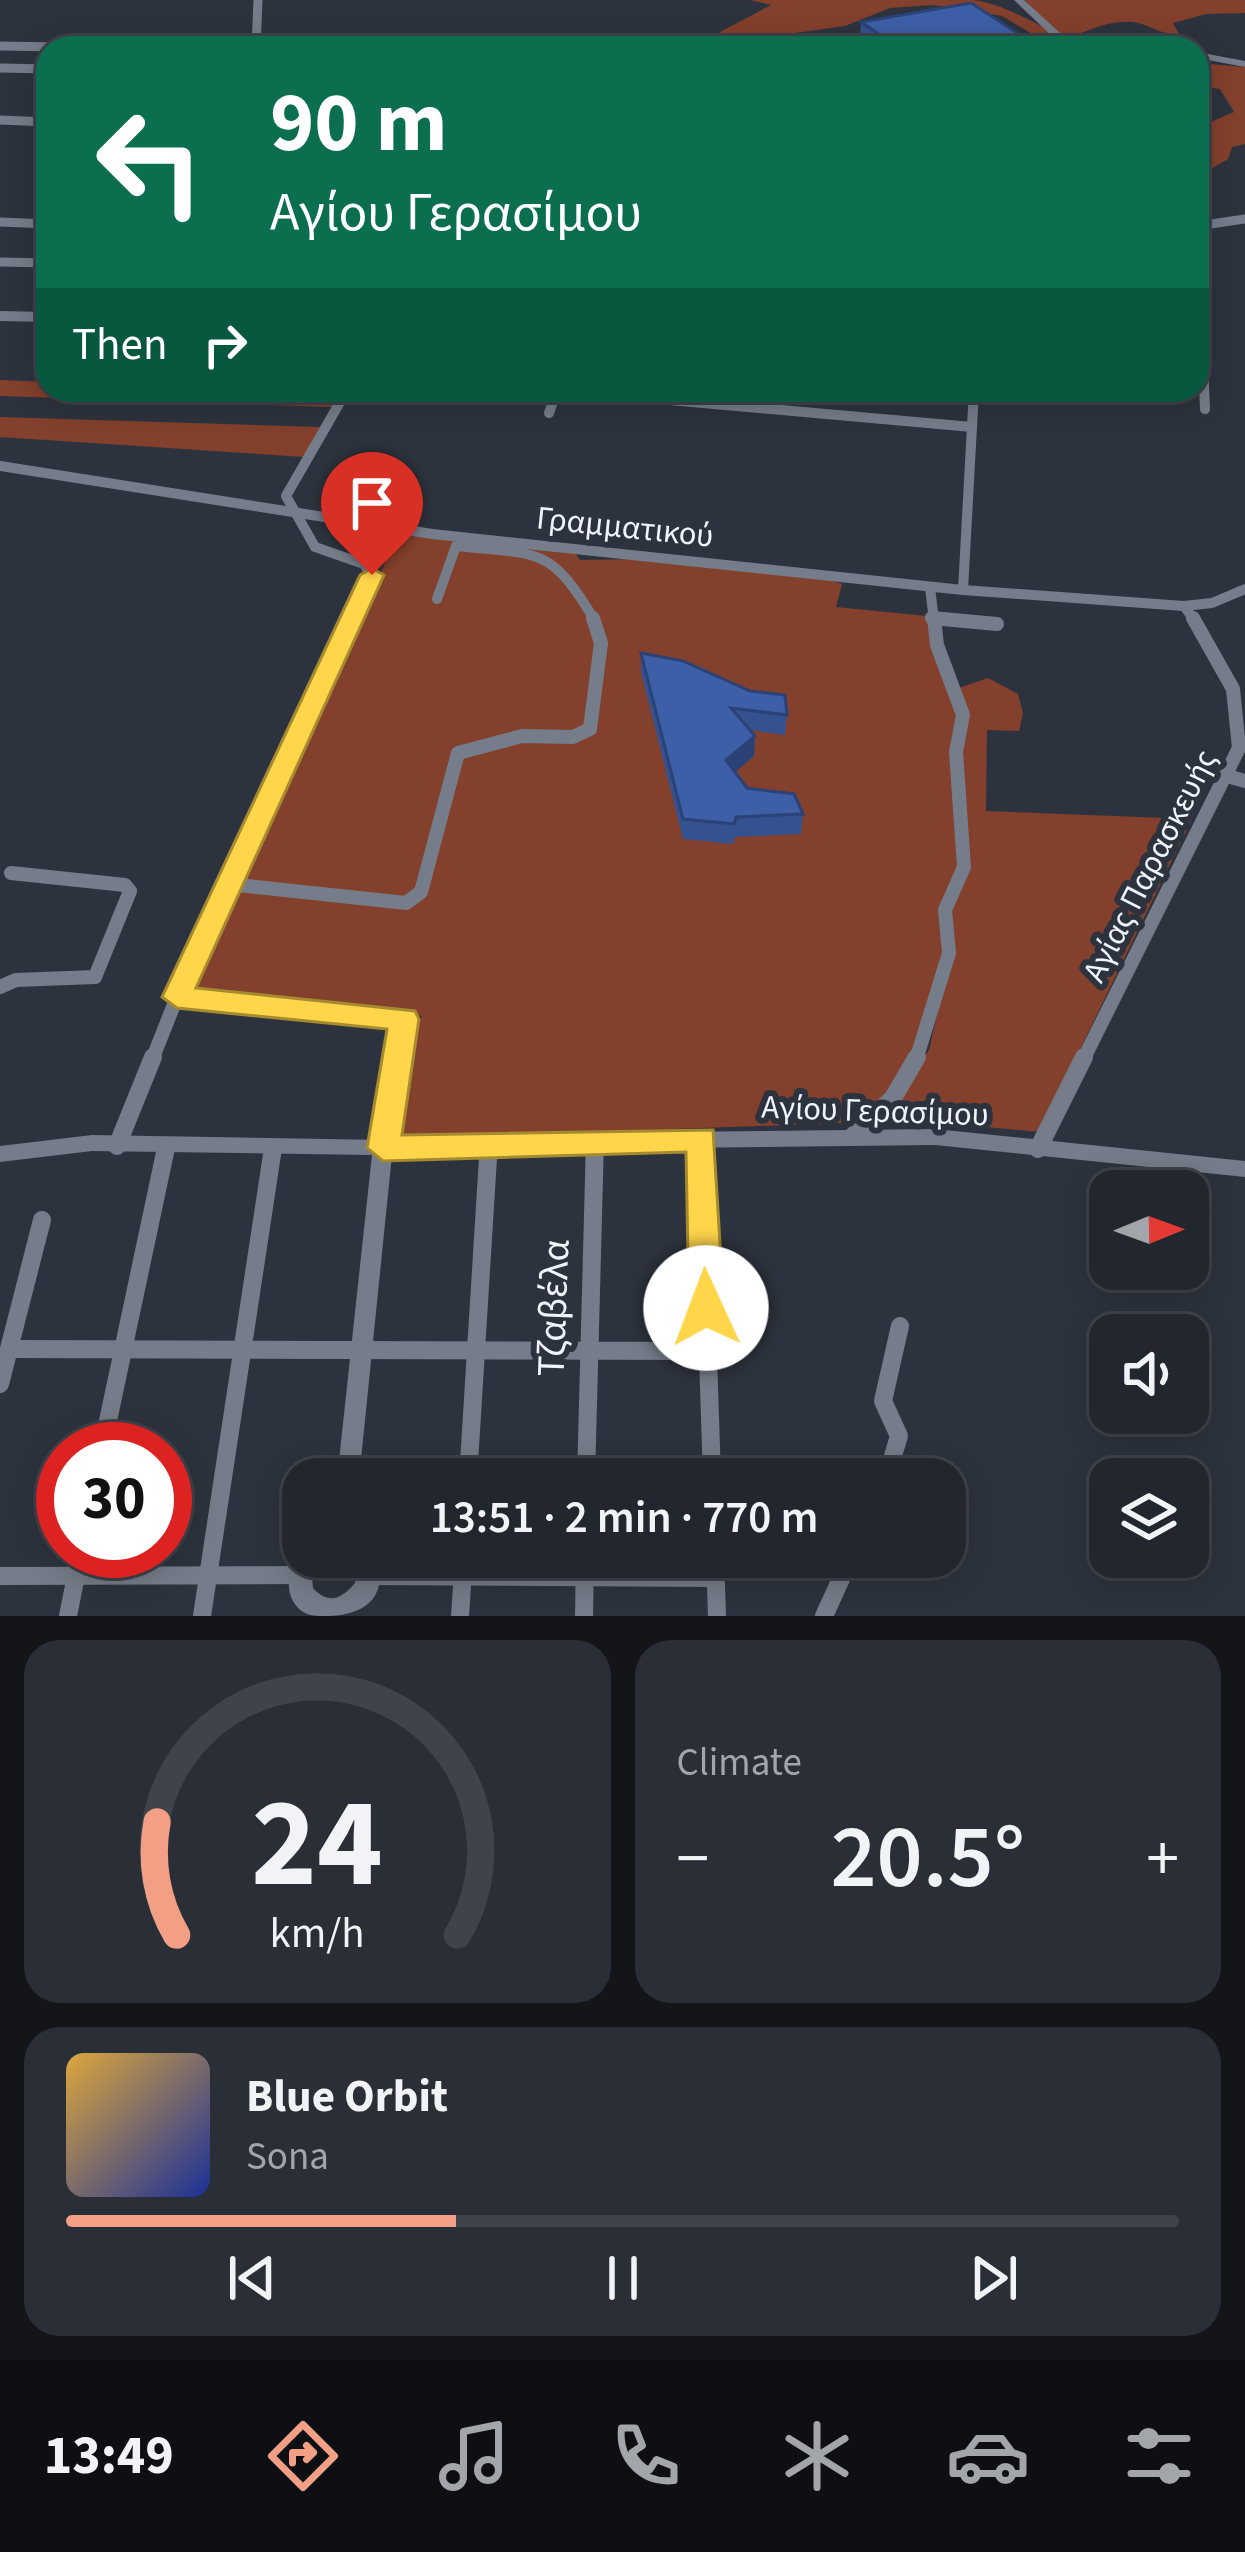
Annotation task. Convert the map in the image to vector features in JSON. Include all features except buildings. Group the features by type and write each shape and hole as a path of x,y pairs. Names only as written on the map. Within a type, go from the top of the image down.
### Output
{"street":[{"path":"256,36 257,0"},
{"path":"1019,0 1057,36"},
{"path":"0,46 36,47"},
{"path":"1209,57 1245,64"},
{"path":"0,68 36,69"},
{"path":"0,120 36,122"},
{"path":"1209,225 1245,219"},
{"path":"0,222 36,224"},
{"path":"0,262 36,263"},
{"path":"0,316 36,317"},
{"path":"117,1146 177,997 371,578 361,562 320,551 292,514 288,490 340,402"},
{"path":"548,413 552,402"},
{"path":"687,402 972,428"},
{"path":"763,409 765,402"},
{"path":"963,590 974,402"},
{"path":"1205,402 1205,409"},
{"name":"Γραμματικού","path":"0,466 292,514 930,587 1184,606 1212,603 1245,589"},
{"path":"228,884 406,903 421,892 458,753 522,736 584,735 590,729 601,644 597,624 568,575 544,556 457,546 437,599"},
{"path":"853,1136 893,1098 921,1051 949,953 945,910 964,867 956,752 963,715 932,618 930,587"},
{"name":"Αγίας Παρασκευής","path":"1038,1149 1239,748 1240,710 1220,657 1184,606"},
{"path":"932,618 997,624"},
{"path":"1227,776 1245,781"},
{"path":"0,987 16,980 95,976 130,891 125,885 11,873"},
{"path":"177,997 404,1019 383,1148 350,1458"},
{"name":"Αγίου Γερασίμου","path":"0,1154 56,1146 383,1148 489,1142 935,1136 1245,1168"},
{"path":"701,1139 711,1458"},
{"name":"Τζαβέλα","path":"586,1458 595,1140"},
{"path":"469,1458 489,1142"},
{"path":"107,1422 166,1148"},
{"path":"202,1616 273,1148"},
{"path":"0,1384 42,1220"},
{"path":"892,1458 899,1436 883,1401 900,1326"},
{"path":"9,1349 707,1351"},
{"path":"192,1576 282,1568"},
{"path":"0,1576 36,1576"},
{"path":"68,1616 76,1578"},
{"path":"304,1578 307,1602 329,1613 357,1600 364,1578"},
{"path":"460,1616 463,1578"},
{"path":"566,1578 607,1578"},
{"path":"715,1578 717,1616"},
{"path":"824,1616 841,1578"},
{"path":"584,1616 585,1580"}],"shaded area":[{"path":"750,0 973,0 1003,8 1063,36 1036,36 1002,16 933,5 890,8 845,26 794,36 713,36 771,5"},
{"path":"1025,0 1245,0 1245,13 1206,14 1173,23 1179,34 1133,22 1066,35 1041,19"},
{"path":"1209,64 1245,67 1245,144 1232,147 1228,159 1209,170 1209,123 1234,112 1220,89 1209,88"},
{"path":"0,380 36,382 36,397 0,396"},
{"path":"181,402 323,402 334,403 332,407"},
{"path":"0,417 321,427 304,457 0,437"},
{"path":"399,532 574,551 580,560 642,559 821,577 842,584 836,607 927,616 959,709 960,857 943,953 914,1048 882,1100 844,1123 398,1139 411,1034 422,1016 201,996 191,990"},
{"path":"988,678 1018,694 1023,713 1019,731 987,730 986,811 1192,819 1040,1132 881,1117 929,1050 952,950 952,910 967,865 959,688"}],"route":[{"path":"372,575 177,997 404,1019 383,1148 701,1139 706,1308"}]}
